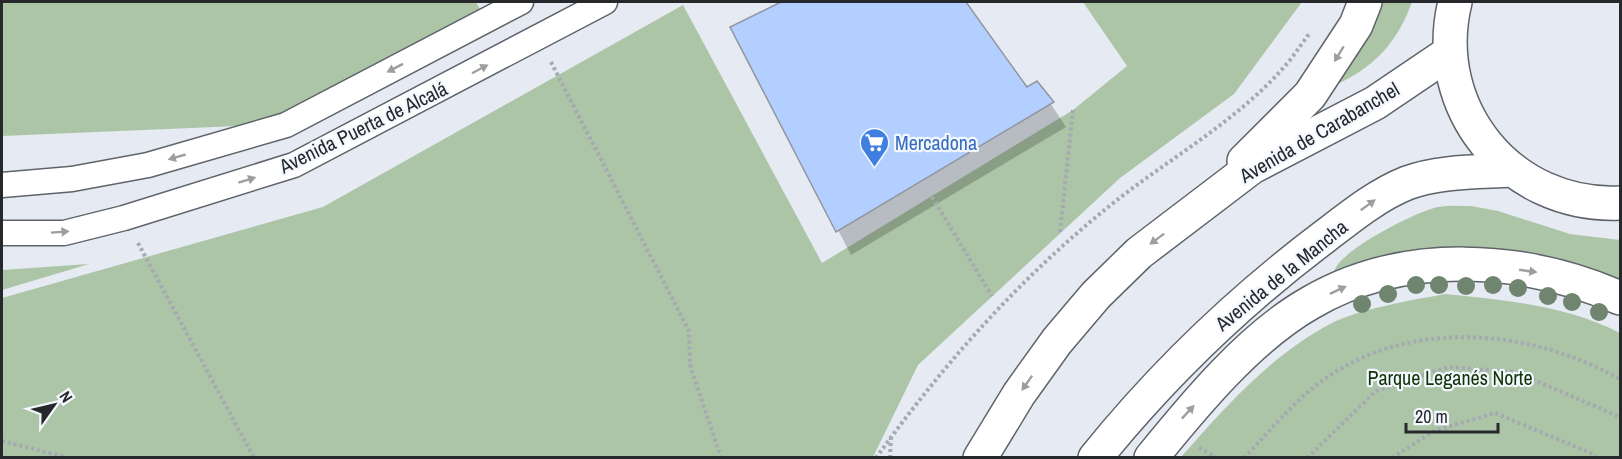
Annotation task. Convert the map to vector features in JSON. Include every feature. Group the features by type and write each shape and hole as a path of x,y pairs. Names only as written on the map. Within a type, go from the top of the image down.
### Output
{"main road":[{"path":"1204,204 1266,137 1310,95 1356,25 1365,2"},
{"path":"1455,2 1450,20 1449,53 1458,98 1480,137 1511,170 1549,192 1571,200 1602,204 1620,203"},
{"name":"Avenida de Carabanchel","path":"980,458 1050,350 1096,296 1139,253 1252,167 1375,103 1449,53"},
{"name":"Avenida de la Mancha","path":"1095,458 1190,352 1295,259 1377,198 1409,182 1448,174 1511,170"},
{"path":"1151,458 1182,418 1273,329 1309,303 1351,283 1395,270 1438,264 1484,265 1536,271 1577,281 1620,298"}],"street":[{"name":"Avenida Puerta de Alcalá","path":"2,185 72,179 148,165 286,125 521,2"},
{"name":"Avenida Puerta de Alcalá","path":"2,233 64,232 124,218 294,165 604,2"}],"path":[{"path":"876,458 891,436 973,337 1050,259 1106,208 1247,102 1290,60 1310,32"},
{"path":"538,37 689,331 690,365 721,458"},
{"path":"1060,232 1073,110"},
{"path":"932,197 992,296"},
{"path":"124,218 255,458"},
{"path":"1244,458 1314,387 1350,364 1396,344 1462,336 1526,343 1588,364 1620,379"},
{"path":"1307,458 1376,391 1448,367 1515,372 1620,417"},
{"path":"1392,458 1434,431 1496,413 1593,454 1596,458"},
{"path":"890,458 891,436"},
{"path":"2,441 69,458"}],"green space":[{"path":"2,2 476,2 481,11 260,125 2,136"},
{"path":"1083,2 1302,2 1234,94 1120,178 918,365 873,457 2,457 2,298 323,207 683,5 822,263 1073,110 1127,66"},
{"path":"1380,2 1412,2 1399,30 1382,53 1361,71 1333,86"},
{"path":"1471,206 1498,211 1570,234 1620,240 1620,283 1560,261 1511,251 1459,250 1334,272 1339,263 1363,243 1413,216 1438,207"},
{"path":"89,264 2,290 2,270"},
{"name":"Parque Leganés Norte","path":"1445,294 1535,305 1579,316 1620,333 1620,457 1181,457 1250,384 1268,367 1308,337 1330,324 1355,314"}],"building":[{"name":"Mercadona","path":"781,2 966,2 1027,87 1037,81 1054,102 836,232 730,27"}],"place":[{"name":"Mercadona","path":"874,168"}]}
